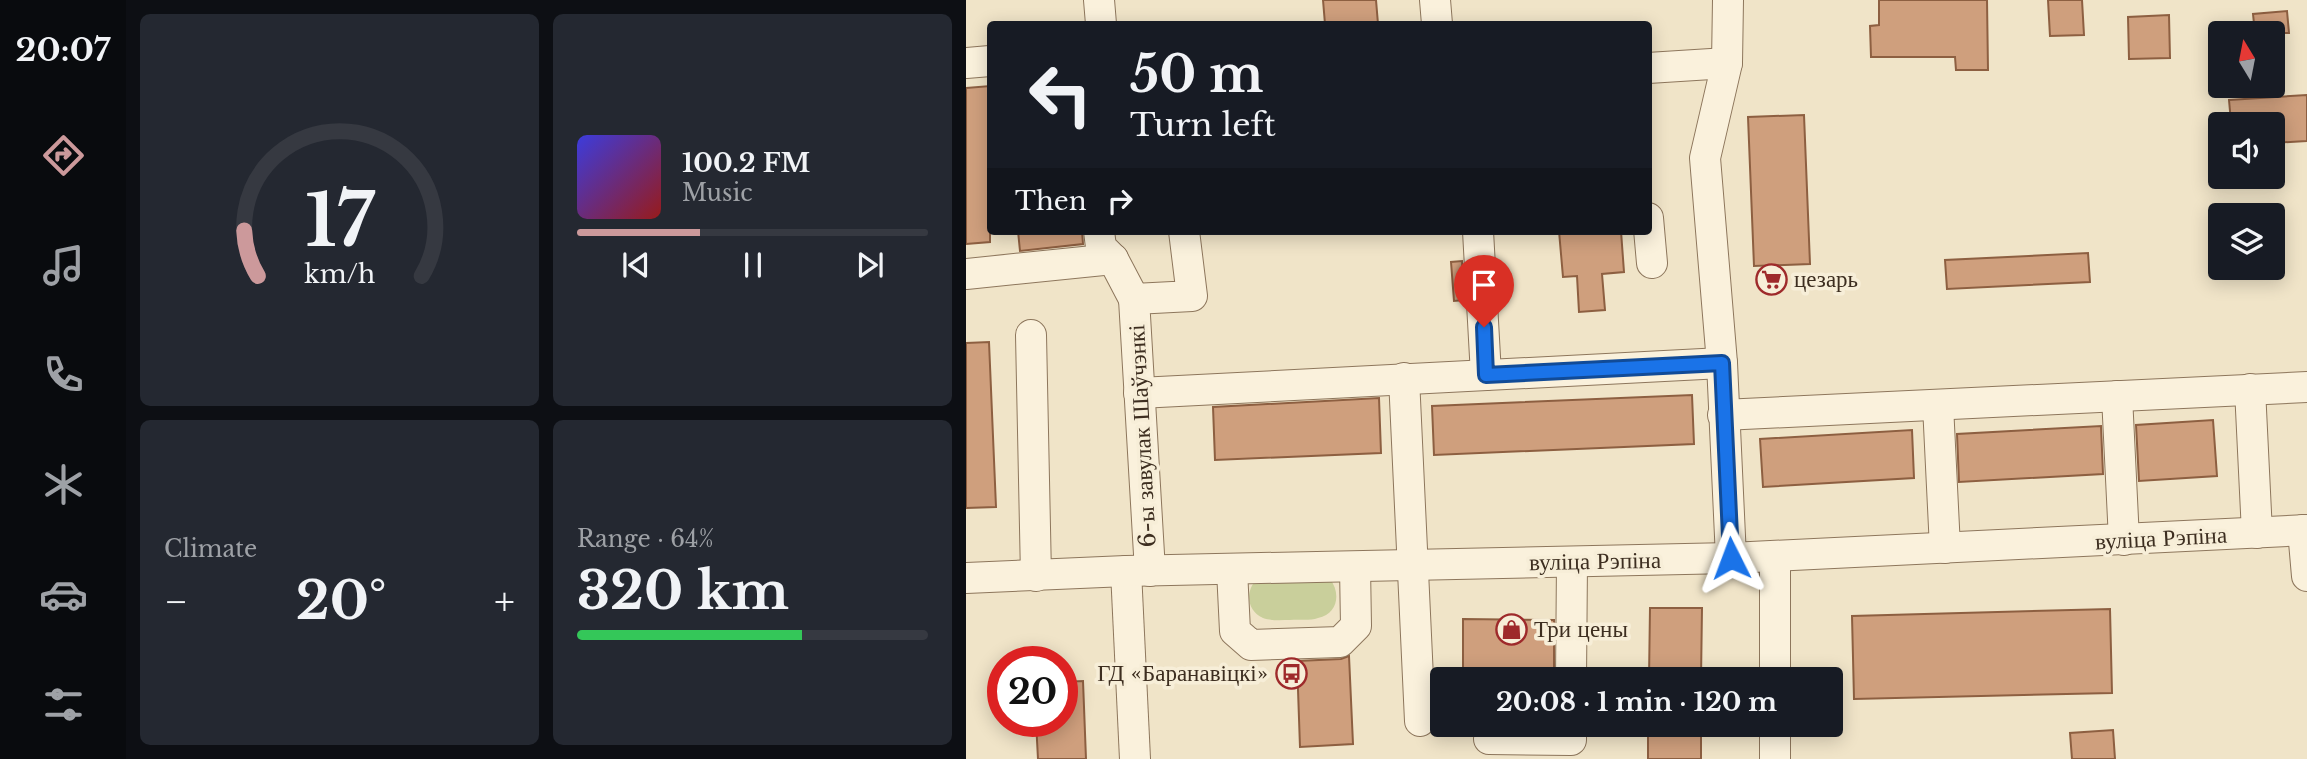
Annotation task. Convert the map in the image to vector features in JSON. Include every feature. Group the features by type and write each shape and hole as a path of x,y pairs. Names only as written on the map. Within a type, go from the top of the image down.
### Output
{"street":[{"path":"1099,0 1101,21"},
{"path":"1435,0 1437,21"},
{"path":"1728,0 1727,63 1705,158 1722,363 1731,558"},
{"path":"966,63 987,61"},
{"path":"1652,68 1727,63"},
{"path":"1100,235 1101,247 1113,259 1134,299"},
{"name":"6-ы завулак Шаўчэнкі","path":"1135,759 1139,393 1134,299 1192,296 1184,235"},
{"path":"1478,235 1486,375"},
{"path":"1650,235 1652,263"},
{"path":"966,274 1113,259"},
{"path":"1031,335 1036,576"},
{"path":"1139,393 1722,363"},
{"path":"1404,378 1415,566 1420,721"},
{"path":"1723,415 2307,387"},
{"path":"2250,389 2257,533"},
{"path":"2117,396 2123,540"},
{"path":"1938,405 1945,548"},
{"path":"2305,530 2307,576"},
{"name":"вуліца Рэпіна","path":"966,578 1138,571 1731,558 2305,530"},
{"path":"1775,556 1775,667"},
{"path":"1571,667 1572,562"},
{"path":"1232,570 1235,631 1251,645 1340,642 1356,626 1355,567"},
{"path":"1489,740 1571,740 1571,737"},
{"path":"1775,737 1775,759"}],"green space":[{"path":"1330,579 1336,590 1336,602 1330,612 1315,619 1269,620 1258,615 1249,601 1250,590 1256,580"}],"building":[{"path":"1323,0 1376,0 1378,21 1325,21"},
{"path":"1879,0 1987,0 1988,70 1956,70 1955,57 1871,57 1870,26 1879,25"},
{"path":"2048,0 2082,0 2084,35 2050,36"},
{"path":"2287,11 2289,33 2286,33 2286,21 2254,21 2253,14"},
{"path":"2169,15 2170,58 2129,59 2128,17"},
{"path":"987,86 987,235 990,235 990,242 966,244 966,88"},
{"path":"2307,95 2307,141 2285,142 2285,112 2230,112 2229,100"},
{"path":"1804,115 1810,264 1754,266 1748,117"},
{"path":"1018,235 1082,235 1083,244 1020,251"},
{"path":"1559,235 1621,235 1624,272 1602,274 1605,310 1579,312 1577,276 1563,277"},
{"path":"2088,253 2090,282 1947,289 1945,260"},
{"path":"1462,261 1464,300 1454,301 1451,262"},
{"path":"989,342 996,507 966,508 966,343"},
{"path":"1692,395 1694,444 1434,455 1432,406"},
{"path":"1379,398 1381,453 1215,460 1213,407"},
{"path":"2213,420 2217,476 2139,481 2136,425"},
{"path":"2101,426 2103,474 1959,482 1957,434"},
{"path":"1912,430 1914,478 1763,487 1760,439"},
{"path":"1650,608 1702,608 1701,667 1649,667"},
{"path":"2110,609 2112,693 1854,699 1852,616"},
{"path":"1463,619 1554,620 1554,667 1463,667"},
{"path":"1349,656 1353,744 1300,747 1297,661 1341,659"},
{"path":"1078,681 1083,681 1086,759 1038,759 1037,737 1078,737"},
{"path":"2113,730 2115,759 2072,759 2070,733"},
{"path":"1648,737 1701,737 1701,759 1648,759"}],"place":[{"name":"цезарь","path":"1771,279"},
{"name":"Три цены","path":"1511,629"},
{"name":"ГД «Баранавіцкі»","path":"1291,673"}],"route":[{"path":"1484,327 1486,375 1722,363 1731,558"}]}
